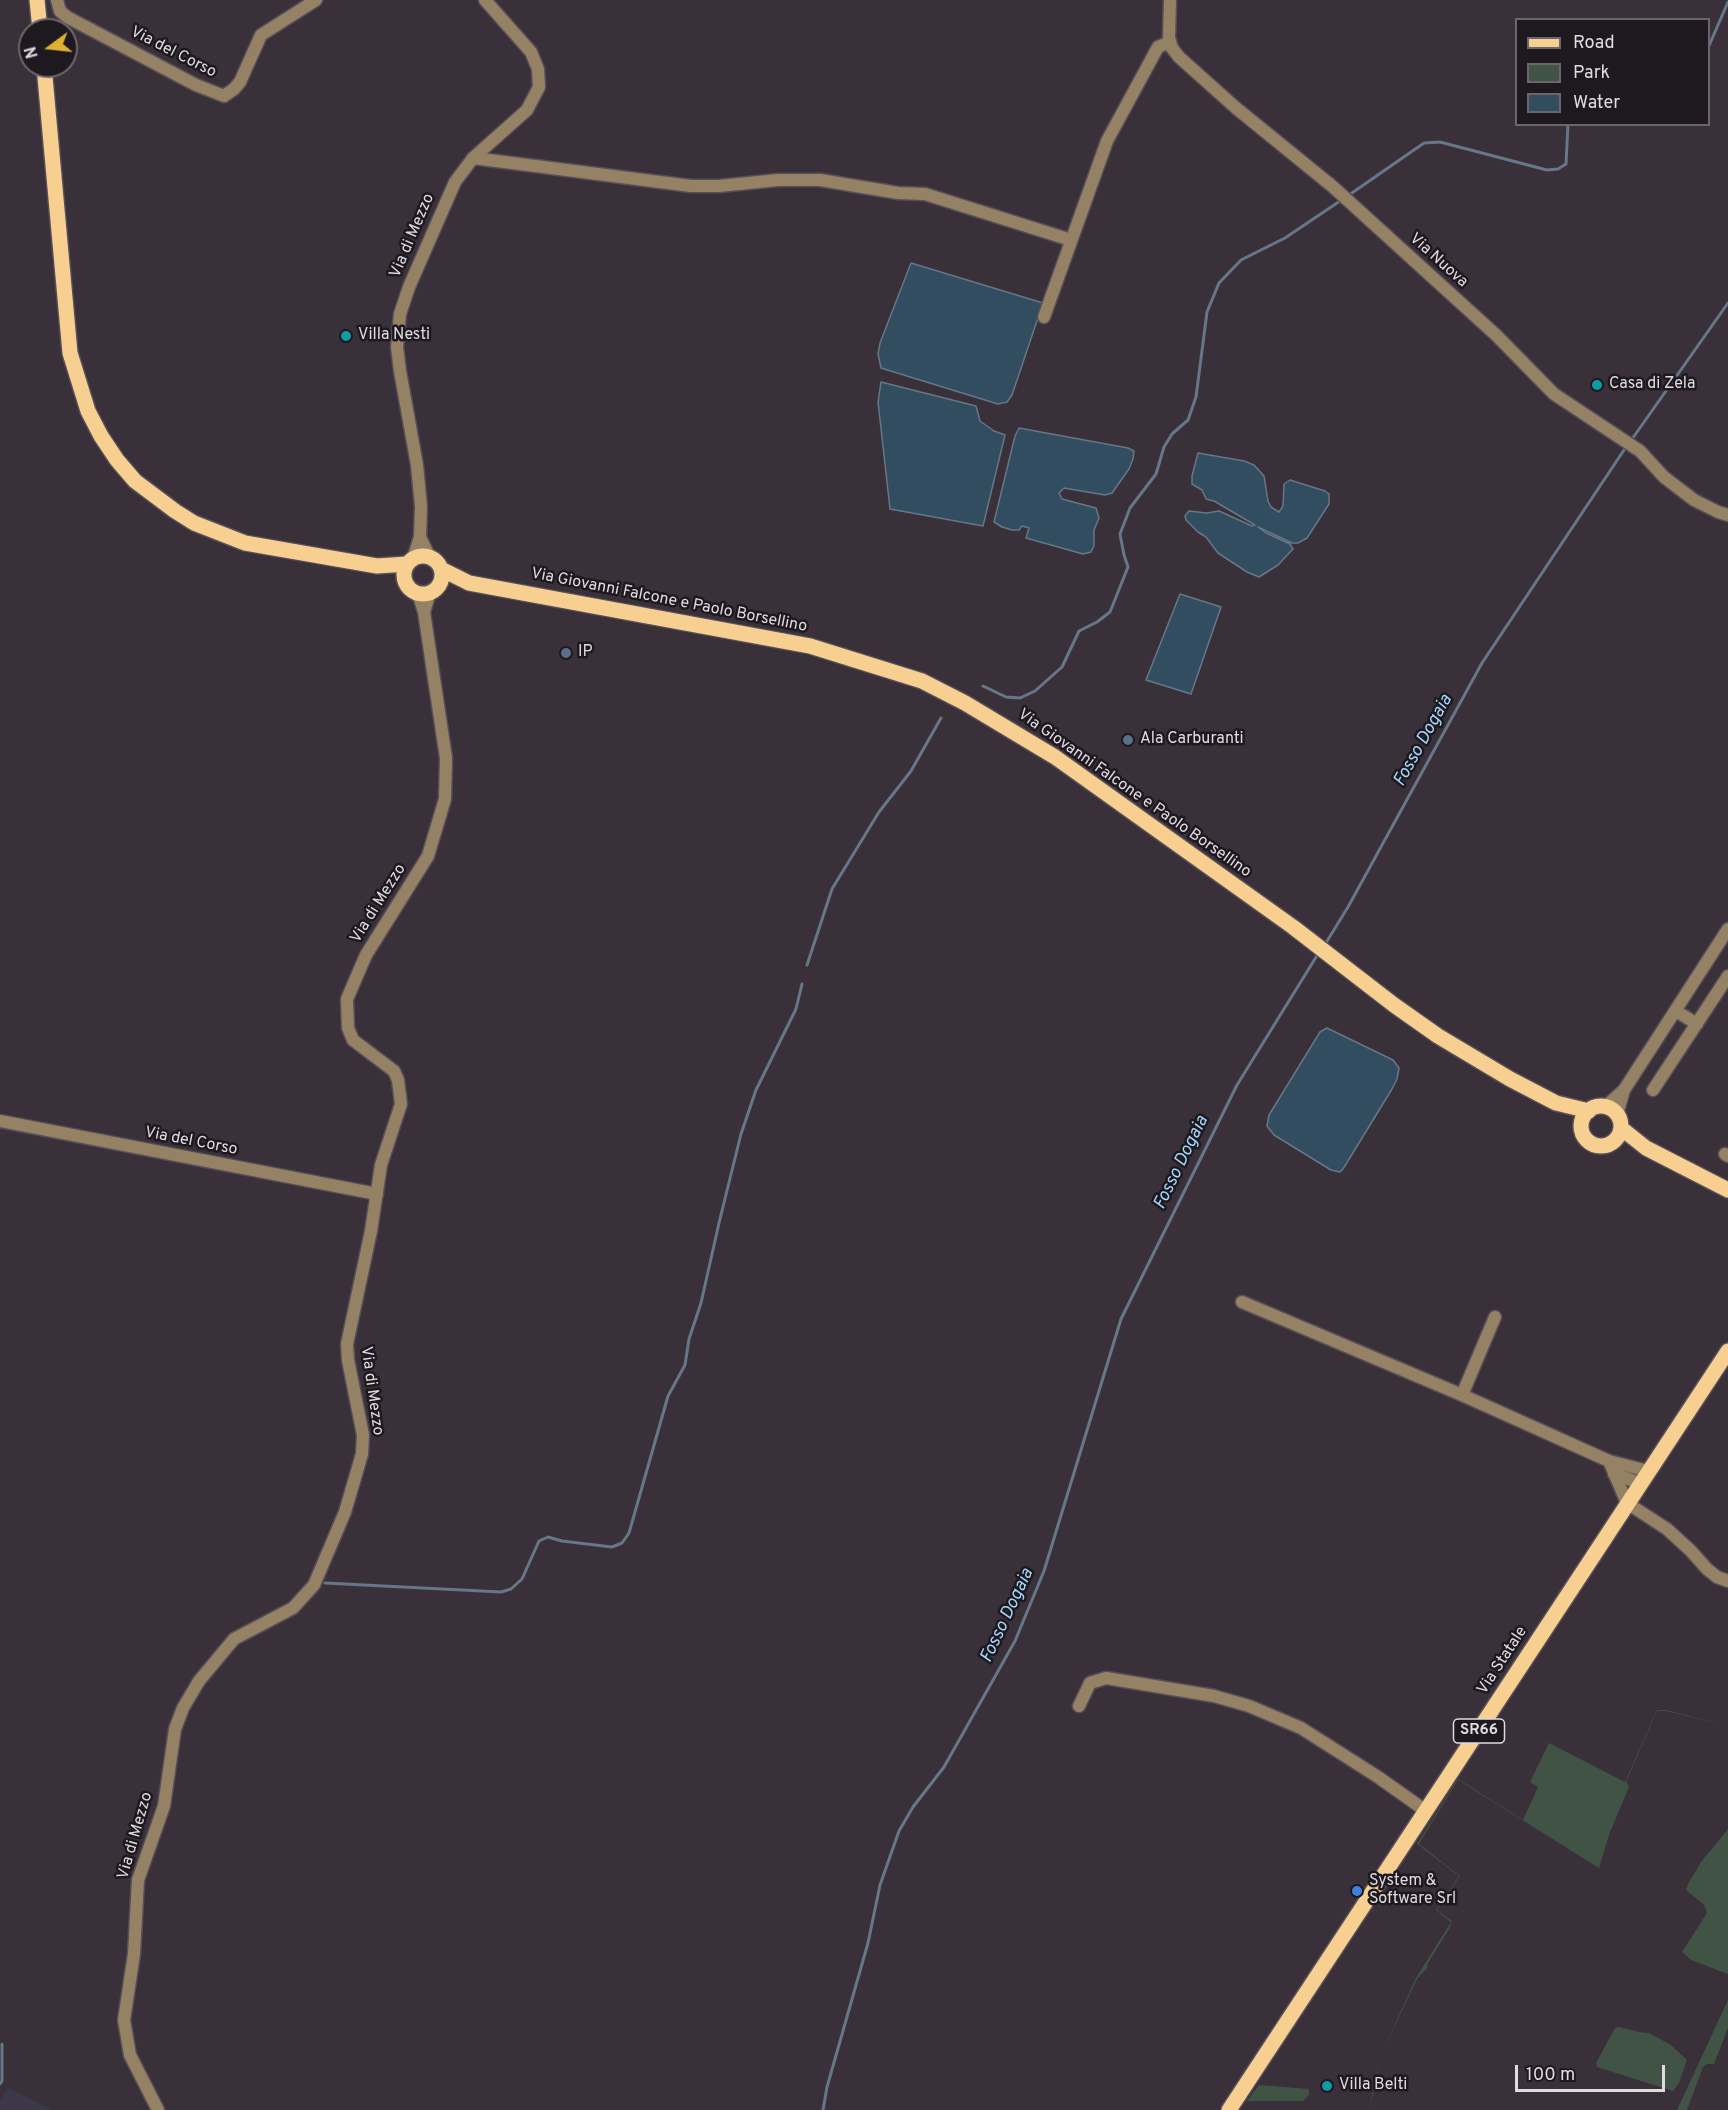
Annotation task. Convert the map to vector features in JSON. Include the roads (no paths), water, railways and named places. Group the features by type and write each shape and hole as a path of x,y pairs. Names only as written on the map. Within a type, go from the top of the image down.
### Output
{"main road":[{"path":"37,0 39,18"},
{"path":"45,78 70,353 88,411 117,460 135,481 154,497 194,523 245,543 377,566 405,581"},
{"path":"377,566 410,561 421,556 430,558 441,569 441,577 429,590 408,586 404,575 410,561"},
{"name":"Via Giovanni Falcone e Paolo Borsellino","path":"441,569 469,583 810,646 922,681 974,708 1055,758 1293,927 1438,1036 1510,1079 1556,1103 1589,1111 1596,1107 1614,1116 1646,1148 1728,1190"},
{"name":"Via Giovanni Falcone e Paolo Borsellino","path":"429,590 469,583"},
{"name":"Via Giovanni Falcone e Paolo Borsellino","path":"1556,1103 1582,1128 1585,1137 1592,1144 1601,1146 1612,1143 1646,1148"},
{"path":"1582,1128 1582,1120 1589,1111"},
{"path":"1612,1143 1619,1135 1614,1116"},
{"name":"Via Statale","path":"1229,2110 1728,1351"}],"street":[{"name":"Via del Corso","path":"57,0 60,11 66,17 196,85 224,96 240,82 261,35 316,0"},
{"name":"Via di Mezzo","path":"420,537 421,507 417,465 401,383 397,347 400,314 409,287 455,182 473,158 527,110 536,96 539,79 536,61 531,52 485,0"},
{"path":"1044,317 1107,141 1158,47 1170,42 1168,27 1170,0"},
{"name":"Via Nuova","path":"1170,42 1179,57 1228,101 1312,168 1496,334 1554,394 1640,451 1664,477 1694,500 1728,515"},
{"path":"473,158 691,186 719,186 778,180 820,180 898,193 925,194 1071,240"},
{"path":"420,537 430,558"},
{"path":"410,561 420,537"},
{"name":"Via di Mezzo","path":"158,2110 130,2055 124,2020 134,1954 138,1880 164,1806 175,1730 183,1708 199,1681 234,1639 279,1617 303,1598 314,1584 350,1495 362,1454 363,1435 347,1344 371,1231 381,1165 401,1104 400,1089 394,1071 353,1040 348,1028 347,999 366,955 428,856 445,799 447,758 424,612 429,590"},
{"path":"1614,1116 1624,1090 1728,929"},
{"path":"1653,1090 1728,976"},
{"path":"1676,1011 1697,1024"},
{"name":"Via del Corso","path":"0,1121 377,1194"},
{"path":"1242,1302 1462,1395 1644,1477"},
{"path":"1462,1395 1495,1317"},
{"path":"1609,1461 1627,1503 1667,1528 1707,1569 1717,1577 1728,1581"},
{"path":"1614,1474 1644,1477"},
{"path":"1079,1706 1090,1683 1106,1678 1214,1696 1248,1706 1301,1728 1426,1811"}],"water":[{"path":"911,263 1043,303 1012,395 1007,402 998,404 881,368 878,354 880,343"},
{"path":"881,382 976,406 980,421 994,431 1005,435 983,526 890,509 878,402"},
{"path":"1019,428 1134,451 1129,469 1112,493 1105,495 1064,488 1059,493 1062,499 1096,508 1099,518 1094,530 1094,546 1091,552 1083,554 1026,538 1029,528 1022,526 1019,530 1012,530 994,522 1015,436"},
{"path":"1198,453 1244,461 1254,465 1264,476 1271,507 1279,512 1283,506 1284,484 1290,480 1325,491 1329,494 1329,504 1307,538 1298,543 1292,543 1258,527 1290,544 1293,549 1278,565 1259,577 1218,553 1206,537 1186,520 1185,516 1189,511 1207,513 1219,511 1252,526 1255,525 1214,501 1206,499 1202,490 1192,484"},
{"path":"1180,594 1221,607 1191,694 1146,680"},
{"path":"1327,1028 1393,1060 1399,1068 1392,1089 1340,1172 1331,1170 1274,1135 1267,1126 1269,1115 1320,1032"}],"waterway":[{"path":"1710,43 1728,2"},
{"path":"1349,195 1424,143 1440,142 1547,170 1558,169 1566,164 1568,126"},
{"path":"983,686 1006,697 1020,698 1035,691 1062,667 1079,631 1110,612 1128,567 1120,534 1130,508 1156,474 1164,447 1172,434 1188,420 1196,397 1207,312 1219,283 1241,260 1285,238 1343,199"},
{"name":"Fosso Dogaia","path":"1630,442 1728,303"},
{"name":"Fosso Dogaia","path":"1324,946 1348,907 1482,663 1626,447"},
{"path":"807,965 832,889 879,812 911,771 941,718"},
{"name":"Fosso Dogaia","path":"823,2110 827,2087 868,1943 880,1885 899,1831 913,1807 944,1767 1015,1641 1044,1571 1121,1319 1237,1085 1318,954"},
{"path":"325,1583 501,1592 511,1589 522,1579 539,1541 548,1537 612,1547 622,1543 629,1533 668,1396 685,1365 689,1339 701,1303 741,1134 756,1090 796,1009 802,984"},
{"path":"0,2084 2,2081 2,2044"}],"place":[{"name":"Villa Nesti","path":"346,336"},
{"name":"Casa di Zela","path":"1597,385"},
{"name":"IP","path":"566,653"},
{"name":"Ala Carburanti","path":"1128,740"},
{"name":"System & Software Srl","path":"1357,1891"},
{"name":"Villa Belti","path":"1327,2086"}]}
